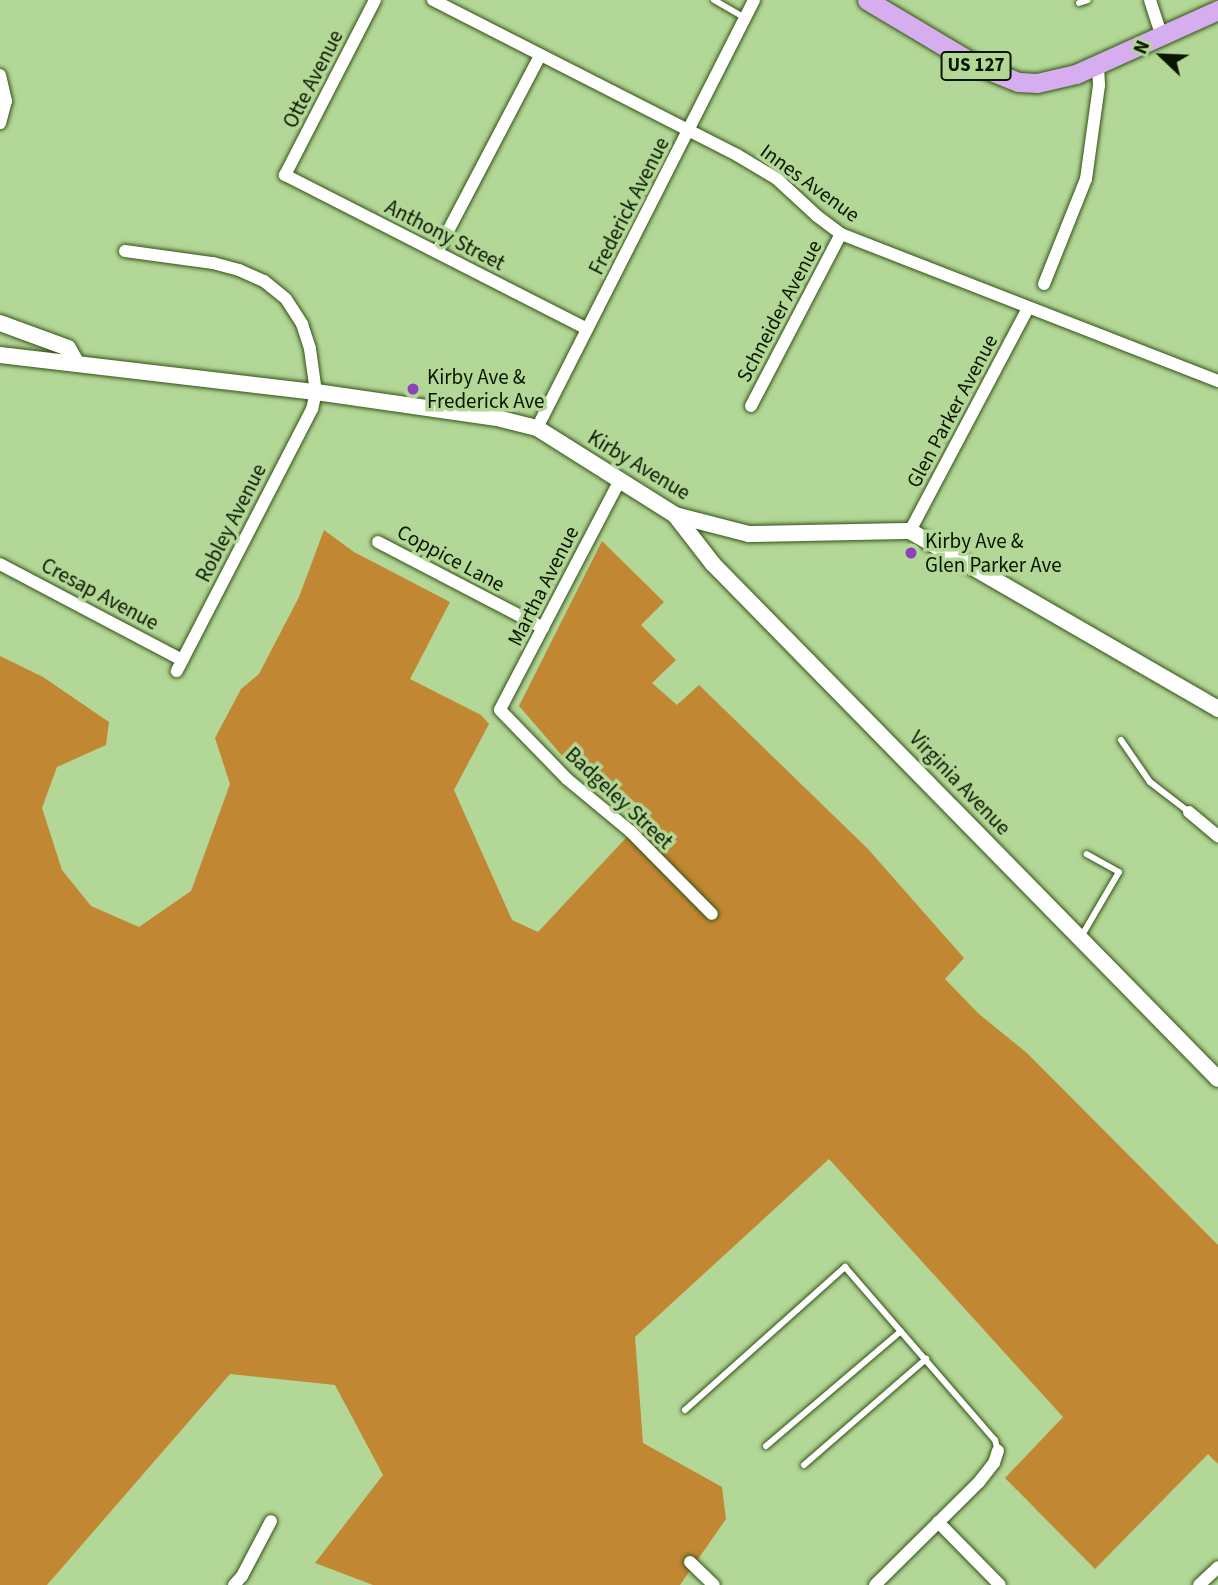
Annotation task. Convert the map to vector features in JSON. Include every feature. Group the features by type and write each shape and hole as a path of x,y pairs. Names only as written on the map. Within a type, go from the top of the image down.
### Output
{"main road":[{"name":"US 127","path":"867,0 944,48 1018,82 1055,80 1098,65 1218,10"}],"street":[{"name":"Otte Avenue","path":"285,175 375,0"},
{"name":"Innes Avenue","path":"433,0 777,179 841,234 1218,381"},
{"name":"Frederick Avenue","path":"537,428 754,0"},
{"path":"1150,0 1162,37"},
{"path":"437,252 540,56"},
{"path":"1044,284 1086,179 1099,85 1098,65"},
{"path":"0,75 6,100 0,123"},
{"name":"Anthony Street","path":"285,175 587,329"},
{"name":"Schneider Avenue","path":"751,406 841,234"},
{"path":"125,251 213,263 264,281 286,299 302,324 310,349 316,391"},
{"name":"Glen Parker Avenue","path":"910,531 1028,308"},
{"path":"0,323 68,348 77,363"},
{"name":"Kirby Avenue","path":"0,355 316,391 497,418 537,428 675,515 749,534 910,531"},
{"name":"Robley Avenue","path":"180,666 312,409 316,391"},
{"name":"Martha Avenue","path":"500,710 620,480"},
{"name":"Virginia Avenue","path":"675,515 713,564 1218,1079"},
{"path":"910,531 1218,709"},
{"name":"Coppice Lane","path":"378,542 543,628"},
{"name":"Cresap Avenue","path":"0,564 180,666"},
{"name":"Badgeley Street","path":"500,710 567,779 631,832 712,914"},
{"path":"1189,812 1218,836"},
{"path":"875,1585 989,1471 998,1451"},
{"path":"234,1585 242,1576 271,1521"},
{"path":"938,1522 1000,1585"},
{"path":"690,1562 714,1585"},
{"path":"1199,1585 1218,1567"}],"lane":[{"path":"714,0 745,18"},
{"path":"1079,3 1088,0"},
{"path":"1121,740 1150,782 1189,812"},
{"path":"1081,937 1119,872 1087,854"},
{"path":"685,1410 845,1267 995,1440 998,1451"},
{"path":"766,1446 901,1331"},
{"path":"804,1465 926,1359"}],"shaded area":[{"path":"324,530 354,552 450,602 410,679 481,715 489,724 454,790 512,920 538,932 639,824 571,766 519,706 602,541 664,602 641,625 676,660 652,683 677,705 699,685 868,849 964,958 945,979 979,1014 1027,1053 1218,1245 1218,1464 1208,1454 1095,1569 1005,1478 1063,1417 829,1159 635,1337 643,1443 722,1487 726,1519 680,1585 373,1585 315,1563 383,1475 335,1385 230,1374 47,1585 0,1585 0,656 43,677 109,722 106,745 57,767 42,808 62,870 91,906 139,927 191,891 230,784 215,738 241,689 259,674 299,597"}],"place":[{"name":"Kirby Ave & Frederick Ave","path":"413,389"},
{"name":"Kirby Ave & Glen Parker Ave","path":"911,553"}]}
